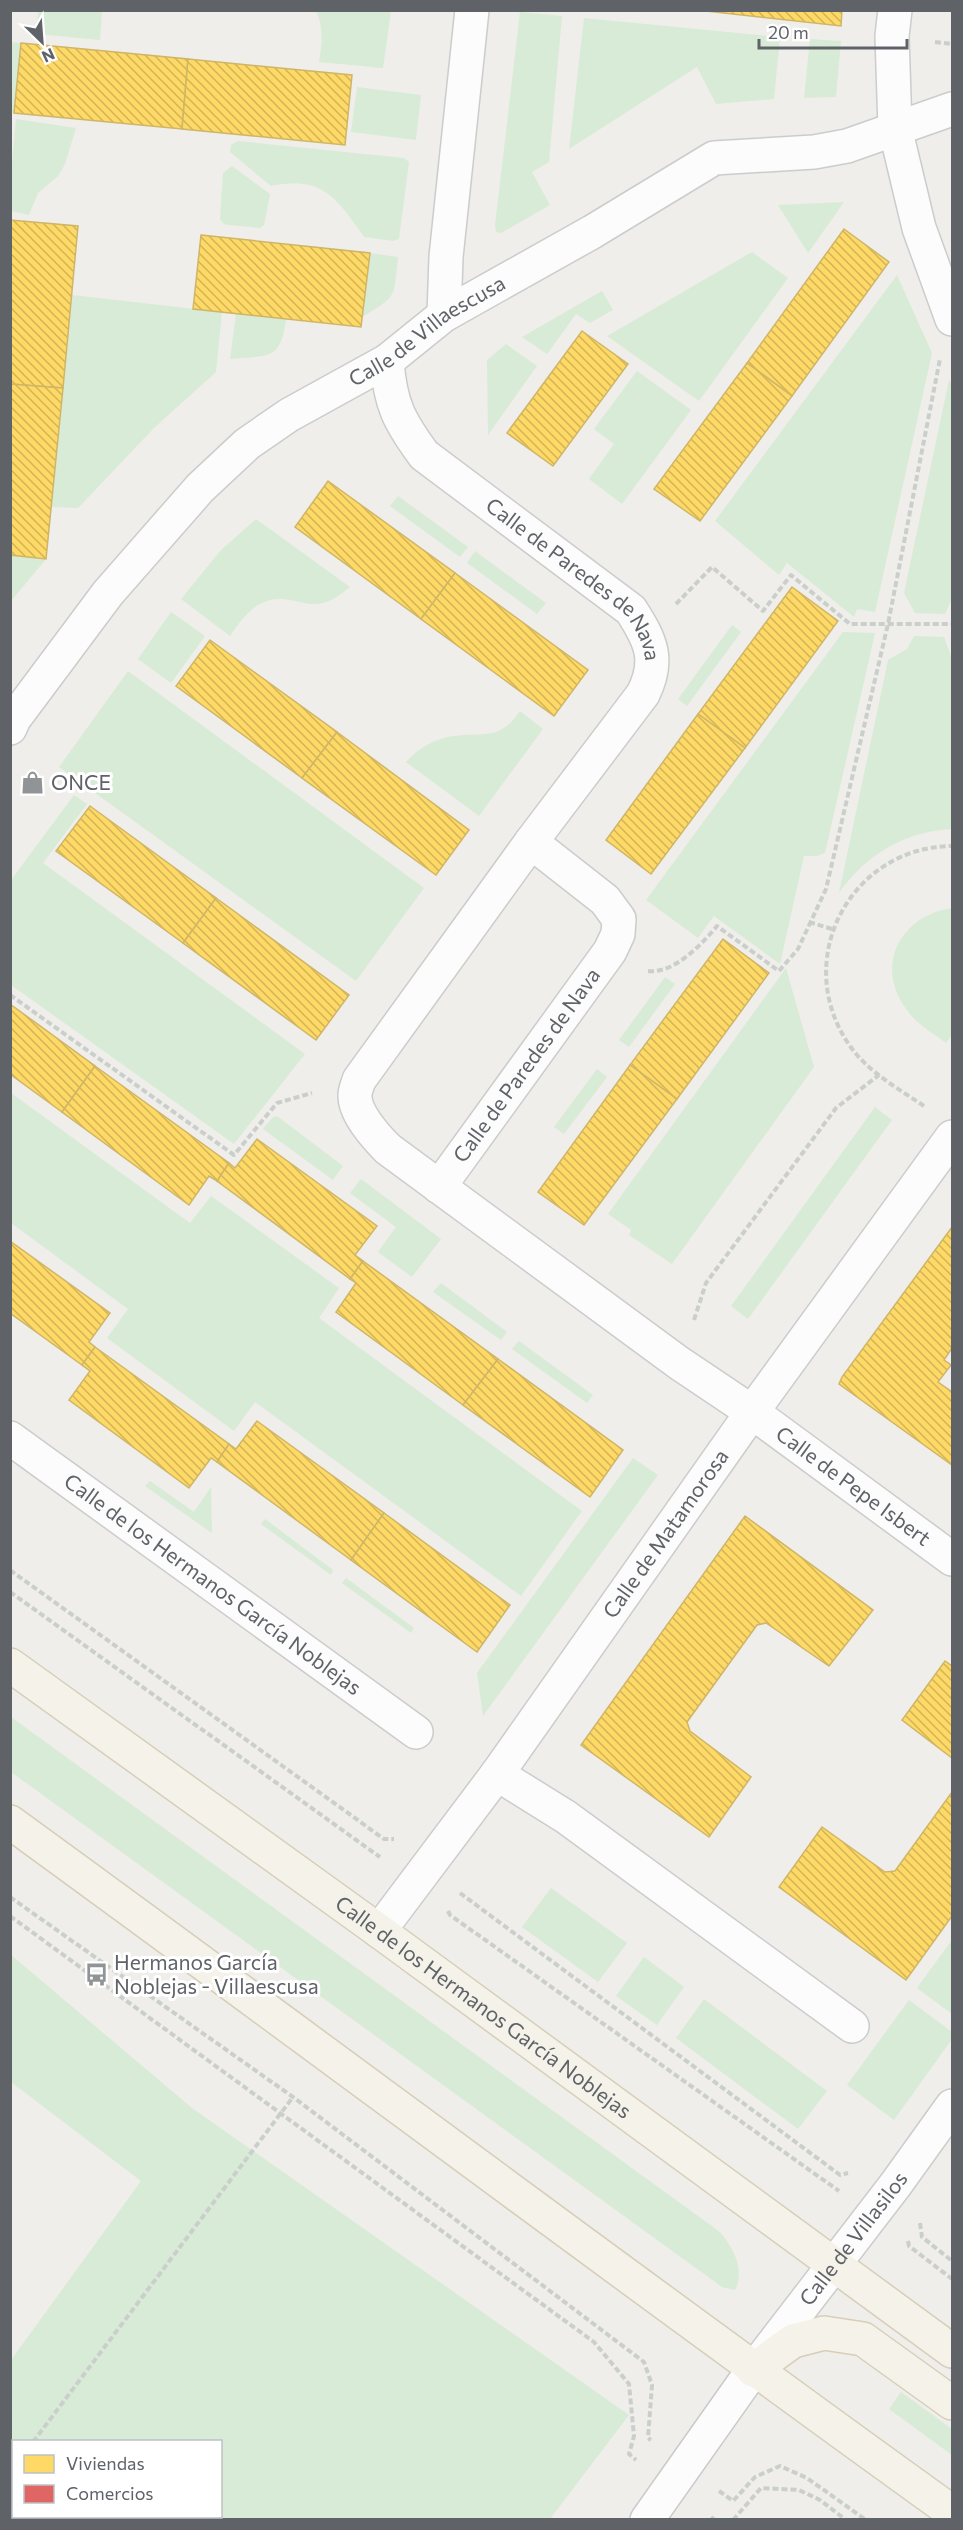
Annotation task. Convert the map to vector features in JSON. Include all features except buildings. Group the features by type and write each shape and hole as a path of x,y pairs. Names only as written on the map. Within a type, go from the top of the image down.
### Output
{"main road":[{"name":"Calle de los Hermanos García Noblejas","path":"10,1665 379,1931 952,2351"},
{"path":"10,1822 753,2370 952,2512"},
{"path":"753,2370 793,2341 824,2332 863,2339 952,2403"}],"street":[{"path":"444,315 446,257 472,10"},
{"path":"895,10 892,36 895,128 919,228 951,316"},
{"name":"Calle de Villaescusa","path":"12,721 108,593 200,488 247,444 387,361 444,315 592,232 714,158 814,152 847,146 952,109"},
{"name":"Calle de Paredes de Nava","path":"387,361 389,390 402,426 424,455 631,610 646,634 652,675 643,694 531,842 359,1080 355,1096 372,1134 388,1149 679,1363 752,1412"},
{"name":"Calle de Paredes de Nava","path":"439,1187 610,951 618,934 619,919 604,900 531,842"},
{"name":"Calle de Matamorosa","path":"379,1931 497,1774 752,1412 952,1137"},
{"name":"Calle de Pepe Isbert","path":"752,1412 952,1559"},
{"name":"Calle de los Hermanos García Noblejas","path":"10,1438 416,1732"},
{"path":"497,1774 566,1817 852,2026"},
{"name":"Calle de Villasilos","path":"647,2520 753,2370 952,2106"}],"path":[{"path":"610,951 650,973 677,963 698,948 717,926 779,971 798,949 826,889 888,624 951,316"},
{"path":"646,634 712,567 763,611 791,575 850,624 952,624"},
{"path":"934,1107 924,1106 879,1075 850,1047 831,1010 825,970 832,930 848,899 872,874 901,856 934,847 952,846"},
{"path":"809,922 832,930"},
{"path":"10,995 234,1155 277,1103"},
{"path":"679,1363 706,1283 836,1108 879,1075"},
{"path":"10,1570 384,1839 401,1839"},
{"path":"10,1592 376,1857 386,1858"},
{"path":"459,1892 840,2175 852,2173"},
{"path":"10,1897 293,2097 644,2362 652,2385 648,2438 657,2445"},
{"path":"446,1906 450,1915 840,2192 850,2191"},
{"path":"10,1916 594,2342 629,2384 634,2436 629,2454 644,2466"},
{"path":"35,2440 293,2097"},
{"path":"919,2213 922,2237 952,2261"},
{"path":"907,2238 909,2246 952,2279"},
{"path":"725,2496 733,2501 755,2476 780,2466 807,2478 866,2520"},
{"path":"733,2520 761,2488 799,2490 820,2500 846,2520"}],"green space":[{"path":"38,11 102,11 100,40 37,34"},
{"path":"316,11 391,11 383,68 319,62 322,36"},
{"path":"520,12 562,16 549,162 532,172 550,205 501,233 496,232 495,225"},
{"path":"584,18 780,37 774,99 716,104 697,67 569,149"},
{"path":"810,39 841,41 836,97 804,98"},
{"path":"11,42 21,43 14,113 10,112"},
{"path":"357,87 421,95 416,140 351,132"},
{"path":"16,119 76,128 65,164 58,176 38,193 29,215 11,211 11,175"},
{"path":"238,141 404,158 409,162 399,239 393,241 364,237 336,201 316,187 289,183 271,186 230,152 231,145"},
{"path":"232,166 270,194 264,225 260,228 224,224 220,219 223,173"},
{"path":"844,202 808,253 778,205"},
{"path":"752,252 788,278 699,401 607,336"},
{"path":"370,253 398,257 395,281 392,294 388,299 362,317"},
{"path":"897,275 932,353 875,612 857,609 854,617 787,563 779,575 715,521"},
{"path":"602,291 613,310 590,323 576,314 547,354 522,337"},
{"path":"72,295 222,312 216,372 155,427 78,508 52,507"},
{"path":"236,314 286,319 284,333 276,349 263,356 230,359"},
{"path":"506,344 537,366 488,435 487,360"},
{"path":"637,371 691,410 622,504 589,479 614,444 594,429"},
{"path":"949,380 952,385 952,598 945,614 915,613 904,593"},
{"path":"398,496 468,547 460,557 390,506"},
{"path":"256,519 350,587 335,598 317,604 280,599 264,602 245,616 230,636 181,599 221,550"},
{"path":"475,551 546,603 537,614 467,563"},
{"path":"11,555 46,559 11,601"},
{"path":"171,612 205,636 171,683 138,659"},
{"path":"732,625 741,632 687,706 678,699"},
{"path":"843,632 875,633 825,853 817,856 804,856 780,964 714,916 698,938 646,900"},
{"path":"914,636 944,637 952,659 952,829 919,834 888,848 861,867 839,893 888,660 907,649"},
{"path":"128,671 424,888 356,981 59,767"},
{"path":"520,711 543,729 479,816 406,762 434,741 454,736 498,731 512,721"},
{"path":"74,795 87,804 43,863 305,1054 234,1144 11,985 11,880"},
{"path":"952,908 952,1034 946,1043 920,1024 907,1010 897,993 893,976 893,960 906,932 919,921 934,913"},
{"path":"786,968 814,1067 672,1264 629,1235 631,1230 608,1214"},
{"path":"665,977 675,984 629,1047 619,1040"},
{"path":"597,1069 607,1077 564,1134 554,1127"},
{"path":"11,1093 190,1223 211,1196 339,1288 319,1318 582,1511 521,1596 255,1402 234,1431 107,1338 128,1309 11,1223"},
{"path":"875,1107 892,1120 748,1319 731,1306"},
{"path":"277,1116 343,1166 333,1180 263,1129 272,1118"},
{"path":"361,1179 441,1239 412,1277 378,1252 396,1227 350,1193"},
{"path":"441,1283 507,1332 501,1340 433,1292"},
{"path":"519,1341 593,1395 587,1403 512,1349"},
{"path":"633,1458 658,1475 483,1716 477,1673"},
{"path":"150,1481 194,1512 211,1487 212,1533 145,1486"},
{"path":"265,1519 333,1570 331,1575 261,1524"},
{"path":"346,1578 414,1628 411,1633 342,1583"},
{"path":"11,1717 720,2232 730,2245 738,2267 739,2275 735,2290 722,2287 11,1772"},
{"path":"551,1888 627,1943 598,1982 522,1927"},
{"path":"952,1940 952,2014 917,1988"},
{"path":"10,1954 192,2108 629,2415 550,2519 11,2519 11,2360 141,2181 11,2082"},
{"path":"644,1957 684,1987 657,2025 616,1996"},
{"path":"704,1999 827,2091 798,2129 676,2038"},
{"path":"909,2000 952,2032 952,2039 894,2120 847,2085"},
{"path":"901,2392 952,2429 952,2455 889,2409"}],"place":[{"name":"ONCE","path":"33,783"},
{"name":"Hermanos García Noblejas - Villaescusa","path":"96,1975"}]}
